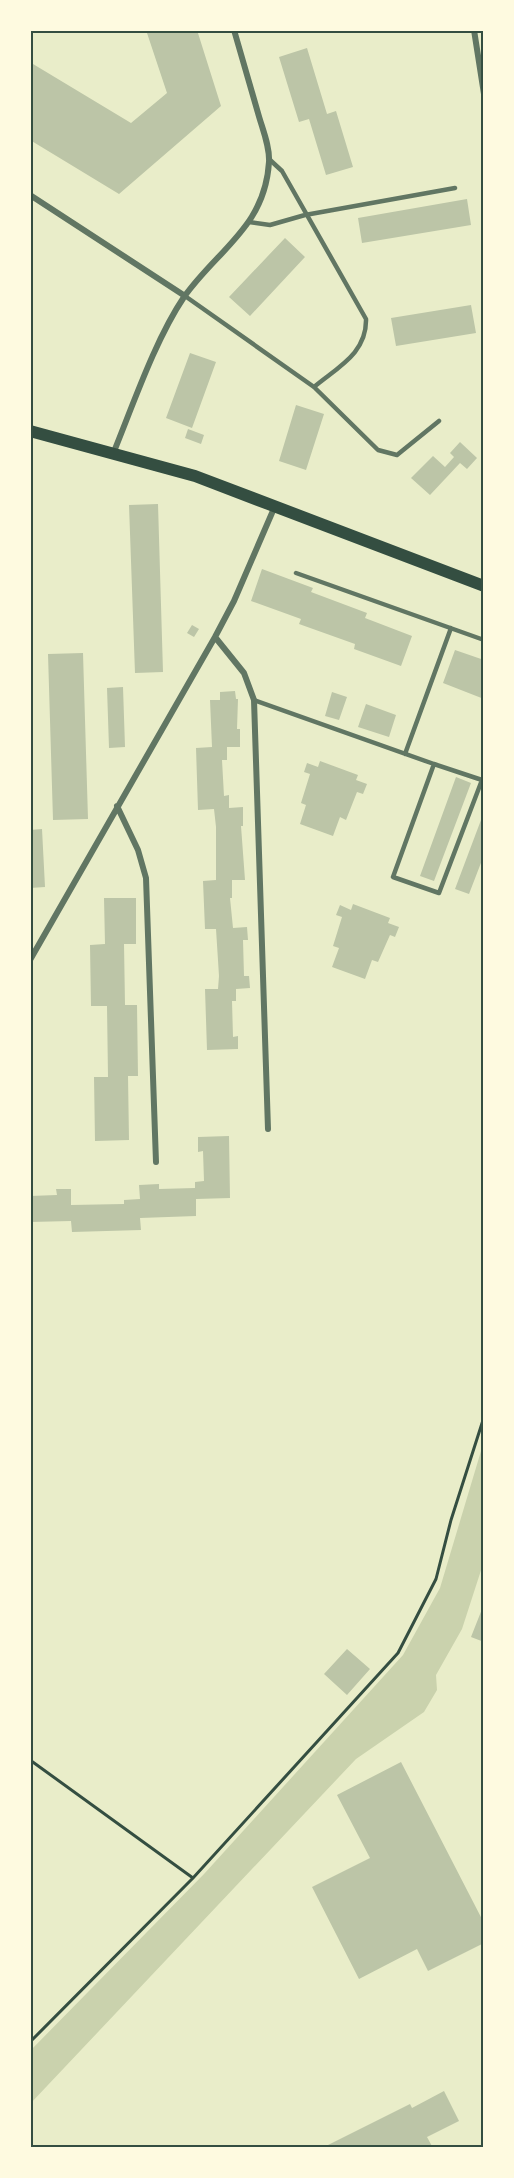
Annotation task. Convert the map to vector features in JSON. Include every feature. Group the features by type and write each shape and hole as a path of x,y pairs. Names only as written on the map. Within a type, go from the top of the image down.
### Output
{"main road":[{"path":"30,431 195,476 484,586"}],"street":[{"path":"113,454 168,326 185,296 249,222 258,207 266,184 269,159 234,30"},
{"path":"474,30 484,94"},
{"path":"30,195 185,296"},
{"path":"30,960 215,638 234,601 275,506"},
{"path":"215,638 244,674 254,700 268,1129"},
{"path":"117,806 138,850 146,878 156,1162"}],"lane":[{"path":"269,159 282,171 366,319 367,335 361,347 314,387"},
{"path":"249,222 270,225 306,215 455,188"},
{"path":"185,296 314,387 378,450 397,455 439,420"},
{"path":"296,573 484,640"},
{"path":"405,754 451,628"},
{"path":"254,700 483,780 439,893 393,877 434,764"}],"path":[{"path":"30,2042 193,1878 398,1653 436,1579 454,1510 484,1417"},
{"path":"30,1760 193,1878"}],"green space":[{"path":"484,1441 484,1561 462,1629 436,1675 437,1690 424,1712 356,1759 30,2104 30,2051 204,1874 403,1655 440,1588"}],"building":[{"path":"146,30 197,30 221,106 119,194 30,140 30,68 33,64 131,123 167,93"},
{"path":"307,48 327,114 336,111 353,167 326,175 309,119 299,122 279,57"},
{"path":"467,199 471,225 362,243 358,218"},
{"path":"285,238 305,257 250,316 229,297"},
{"path":"471,305 476,333 396,346 391,318"},
{"path":"190,353 216,362 192,428 166,418"},
{"path":"296,405 324,414 306,470 279,461"},
{"path":"188,429 204,435 201,444 185,438"},
{"path":"460,442 477,458 467,469 460,463 430,495 411,478 433,456 445,467 454,457 450,453"},
{"path":"158,504 163,672 135,673 129,505"},
{"path":"262,569 313,588 311,592 367,613 365,618 412,636 401,666 354,649 355,644 299,624 301,619 251,601"},
{"path":"192,625 199,629 194,637 187,633"},
{"path":"455,650 484,660 484,699 443,683"},
{"path":"83,653 88,819 53,820 48,654"},
{"path":"123,687 125,747 109,748 107,688"},
{"path":"235,691 236,699 238,699 237,729 240,729 240,747 227,747 227,760 222,760 224,796 229,795 229,808 243,807 243,826 241,826 245,880 232,880 232,898 230,898 233,928 247,927 248,940 243,940 244,976 249,976 250,988 236,989 236,1001 232,1001 233,1037 238,1036 238,1049 207,1050 205,989 218,989 219,976 216,929 205,929 203,881 216,880 216,827 214,809 198,810 196,748 212,747 210,700 220,700 220,692"},
{"path":"332,692 347,697 339,720 325,716"},
{"path":"366,704 396,715 389,737 358,727"},
{"path":"320,761 358,775 356,780 367,784 363,794 357,792 346,820 340,817 333,836 300,824 306,805 301,803 310,774 304,772 307,763 318,767"},
{"path":"456,777 471,783 434,881 420,876"},
{"path":"484,812 484,855 469,894 455,889"},
{"path":"42,829 45,887 30,888 30,830"},
{"path":"104,898 136,898 136,944 124,944 125,1005 137,1005 138,1076 128,1076 129,1140 95,1141 94,1077 108,1077 107,1006 91,1006 90,945 105,944"},
{"path":"353,904 390,918 388,923 399,927 395,937 390,935 378,962 372,960 365,979 332,967 339,948 333,946 342,917 336,915 340,905 351,910"},
{"path":"229,1136 230,1198 196,1199 196,1216 140,1218 141,1230 72,1232 71,1221 30,1222 30,1196 57,1195 56,1189 71,1189 71,1205 124,1204 124,1200 140,1199 139,1185 159,1184 159,1189 195,1188 195,1182 204,1181 203,1151 198,1152 198,1137"},
{"path":"484,1604 484,1642 471,1637"},
{"path":"347,1649 370,1669 347,1695 324,1674"},
{"path":"401,1762 484,1923 484,1943 428,1971 417,1949 359,1979 312,1887 370,1858 337,1795"},
{"path":"444,2091 459,2121 427,2137 433,2148 322,2148 410,2104 412,2108"}]}
